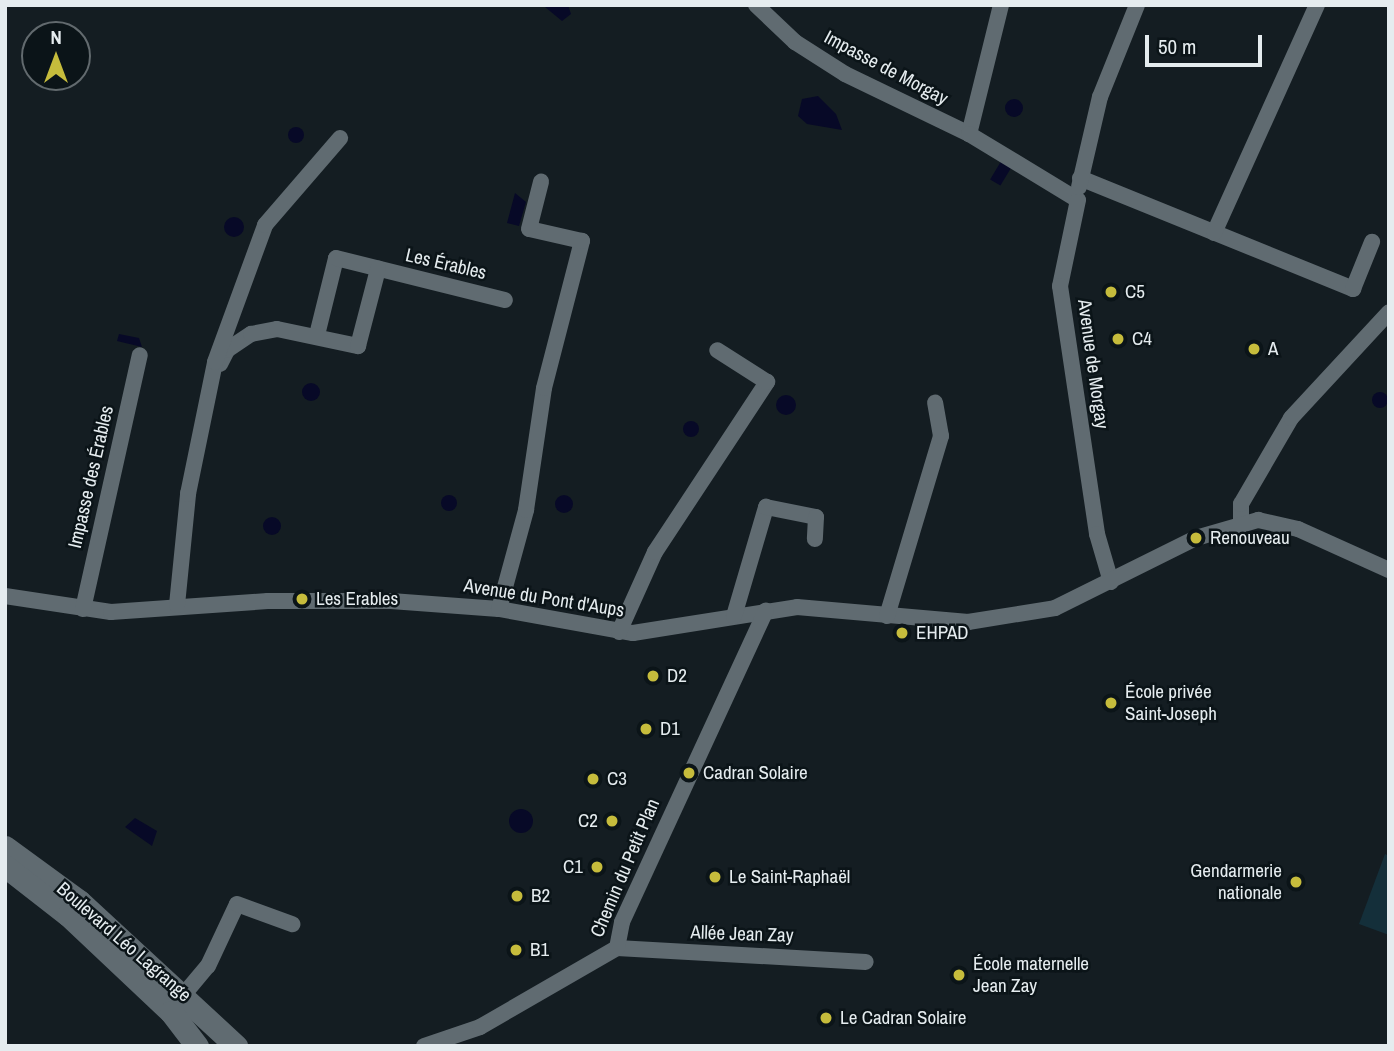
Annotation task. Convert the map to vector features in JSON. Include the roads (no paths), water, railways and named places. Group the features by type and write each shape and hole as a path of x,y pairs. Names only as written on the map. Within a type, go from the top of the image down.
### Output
{"main road":[{"name":"Boulevard Léo Lagrange","path":"5,847 79,901 185,993 236,1046"},
{"name":"Boulevard Léo Lagrange","path":"5,866 68,915 171,1012 197,1046"}],"street":[{"name":"Impasse de Morgay","path":"756,5 795,42 845,74 969,134"},
{"path":"1001,5 969,134 1078,200"},
{"name":"Avenue de Morgay","path":"1111,582 1097,534 1060,286 1080,178 1100,97 1137,5"},
{"path":"1214,233 1317,5"},
{"path":"177,605 208,391 265,225 340,138"},
{"path":"1080,178 1353,289 1372,242"},
{"path":"499,609 526,510 544,388 582,241 529,229 541,182"},
{"name":"Les Érables","path":"317,335 336,258 505,300"},
{"name":"Les Érables","path":"208,391 227,350 251,334 277,329 317,335 358,346 378,269"},
{"path":"1389,312 1291,418 1241,504 1241,523 1298,529 1389,570"},
{"path":"619,632 655,552 767,382 717,350"},
{"name":"Impasse des Érables","path":"83,609 140,355"},
{"path":"887,616 941,436 934,403"},
{"path":"734,616 766,508 816,517 815,539"},
{"name":"Avenue du Pont d'Aups","path":"5,596 83,609 302,599 499,609 619,632 766,611 993,620 1055,608 1196,538 1241,523"},
{"name":"Chemin du Petit Plan","path":"424,1046 480,1027 617,948 622,922 766,611"},
{"path":"185,993 208,966 237,904 292,924"},
{"name":"Allée Jean Zay","path":"617,948 866,962"}],"water":[{"path":"568,5 571,14 562,21 545,7"},
{"path":"818,96 836,114 842,130 807,124 798,116 802,99"},
{"path":"1014,99 1020,102 1023,108 1020,114 1014,117 1008,114 1005,108 1008,102"},
{"path":"296,127 302,129 302,141 296,143 290,141 288,135 290,129"},
{"path":"1003,158 1013,164 1000,186 990,179"},
{"path":"515,193 526,202 519,226 507,223"},
{"path":"234,217 241,220 244,227 241,234 234,237 227,234 224,227 227,220"},
{"path":"119,334 139,338 142,347 117,341"},
{"path":"311,383 317,386 320,392 317,398 311,401 305,398 302,392 305,386"},
{"path":"1380,392 1386,394 1386,406 1380,408 1374,406 1372,400 1374,394"},
{"path":"786,395 793,398 796,405 793,412 786,415 779,412 776,405 779,398"},
{"path":"691,421 699,429 691,437 683,429"},
{"path":"449,495 455,497 455,509 449,511 443,509 441,503 443,497"},
{"path":"564,495 570,498 573,504 570,510 564,513 558,510 555,504 558,498"},
{"path":"272,517 278,520 281,526 278,532 272,535 266,532 263,526 266,520"},
{"path":"521,809 530,812 533,821 530,830 521,833 512,830 509,821 512,812"},
{"path":"135,818 157,831 152,846 125,827"}],"place":[{"name":"C5","path":"1111,292"},
{"name":"C4","path":"1118,339"},
{"name":"A","path":"1254,349"},
{"name":"Renouveau","path":"1196,538"},
{"name":"Les Erables","path":"302,599"},
{"name":"EHPAD","path":"902,633"},
{"name":"D2","path":"653,676"},
{"name":"École privée Saint-Joseph","path":"1111,703"},
{"name":"D1","path":"646,729"},
{"name":"Cadran Solaire","path":"689,773"},
{"name":"C3","path":"593,779"},
{"name":"C2","path":"612,821"},
{"name":"C1","path":"597,867"},
{"name":"Le Saint-Raphaël","path":"715,877"},
{"name":"Gendarmerie nationale","path":"1296,882"},
{"name":"B2","path":"517,896"},
{"name":"B1","path":"516,950"},
{"name":"École maternelle Jean Zay","path":"959,975"},
{"name":"Le Cadran Solaire","path":"826,1018"}]}
